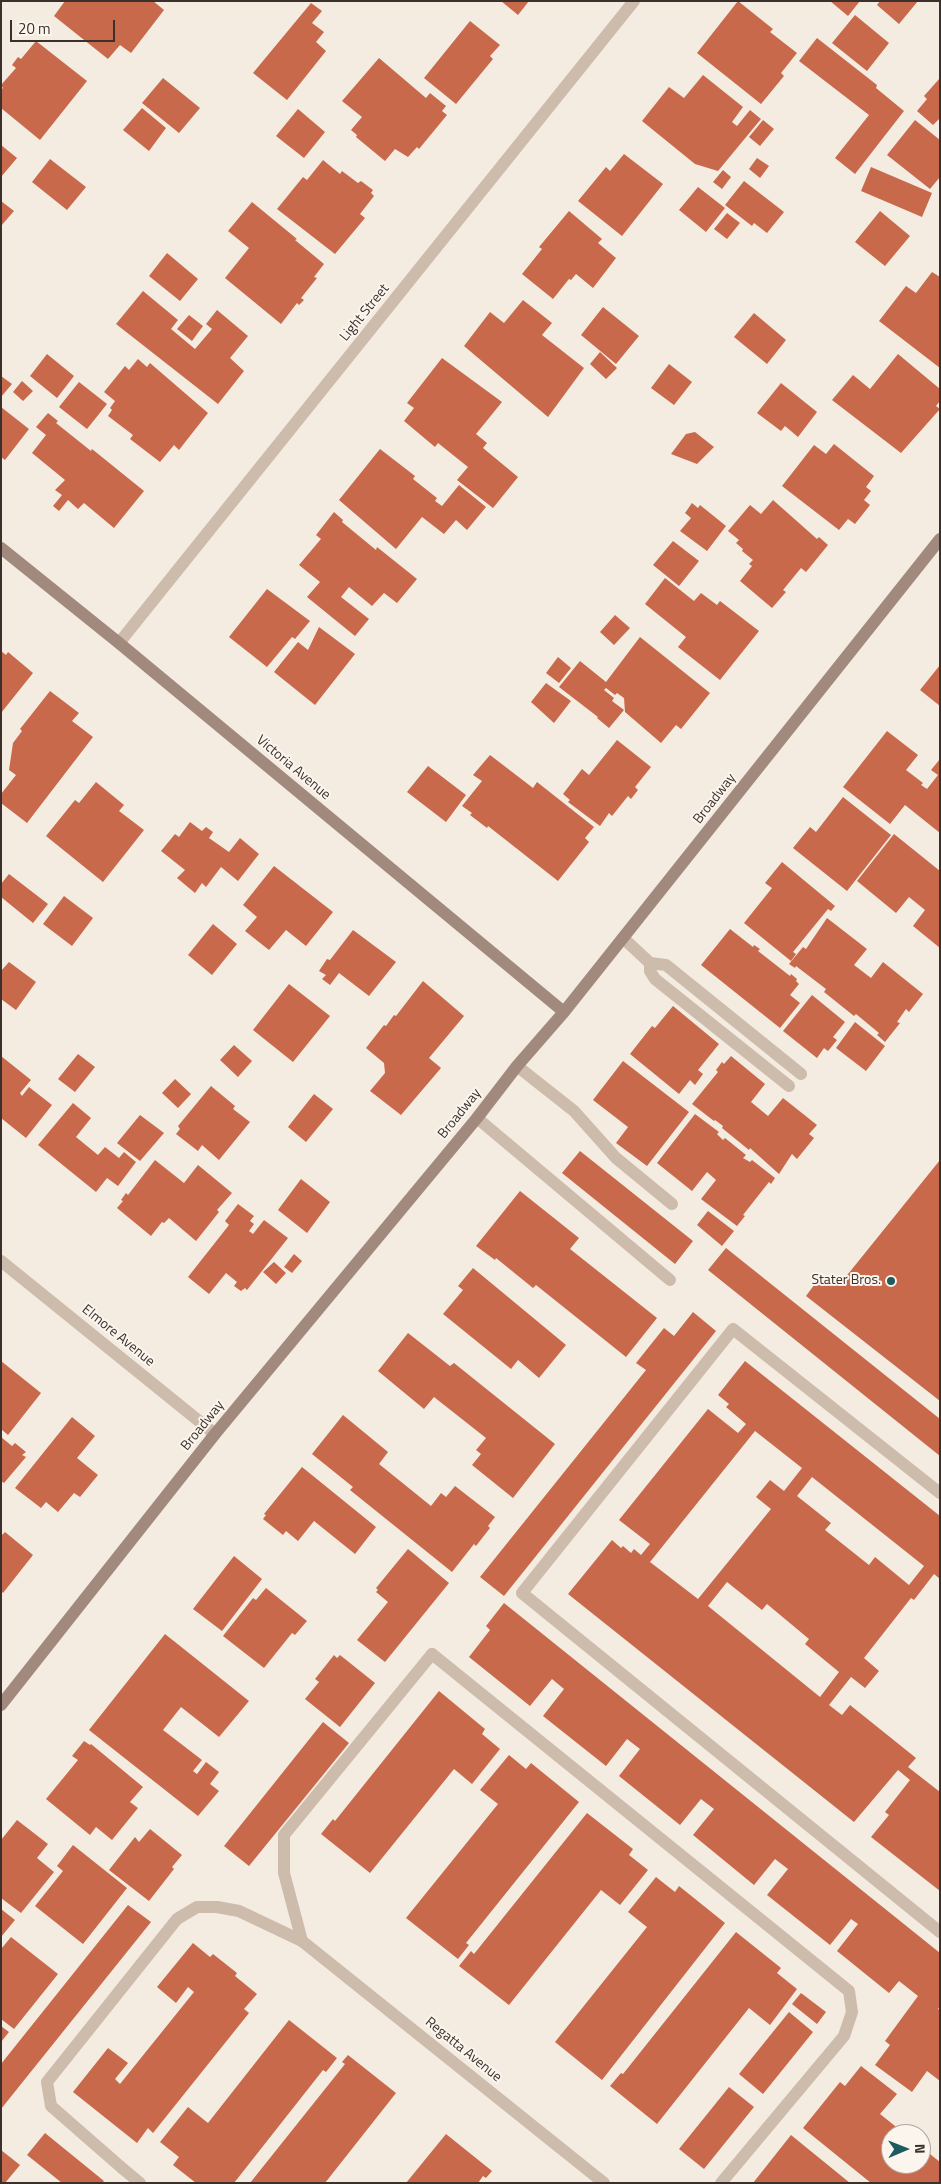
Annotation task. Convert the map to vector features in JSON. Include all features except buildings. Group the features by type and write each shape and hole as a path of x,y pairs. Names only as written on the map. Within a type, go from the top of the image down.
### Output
{"street":[{"name":"Light Street","path":"119,643 634,1"},
{"name":"Broadway","path":"1,1704 215,1434 477,1118 517,1066 564,1012 940,539"},
{"name":"Victoria Avenue","path":"1,548 119,643 564,1012"},
{"path":"623,938 650,962 666,965 801,1074"},
{"path":"650,962 650,971 655,979 789,1086"},
{"path":"517,1066 574,1111 616,1158 672,1204"},
{"path":"477,1118 670,1280"},
{"name":"Elmore Avenue","path":"1,1261 215,1434"},
{"path":"940,1493 733,1329 522,1593 940,1932"},
{"path":"302,1941 284,1873 284,1835 432,1654 849,1991 852,2012 844,2036 721,2183"},
{"name":"Regatta Avenue","path":"140,2183 51,2106 47,2082 177,1919 197,1907 239,1910 302,1941 604,2183"}],"place":[{"name":"Stater Bros.","path":"891,1281"}]}
